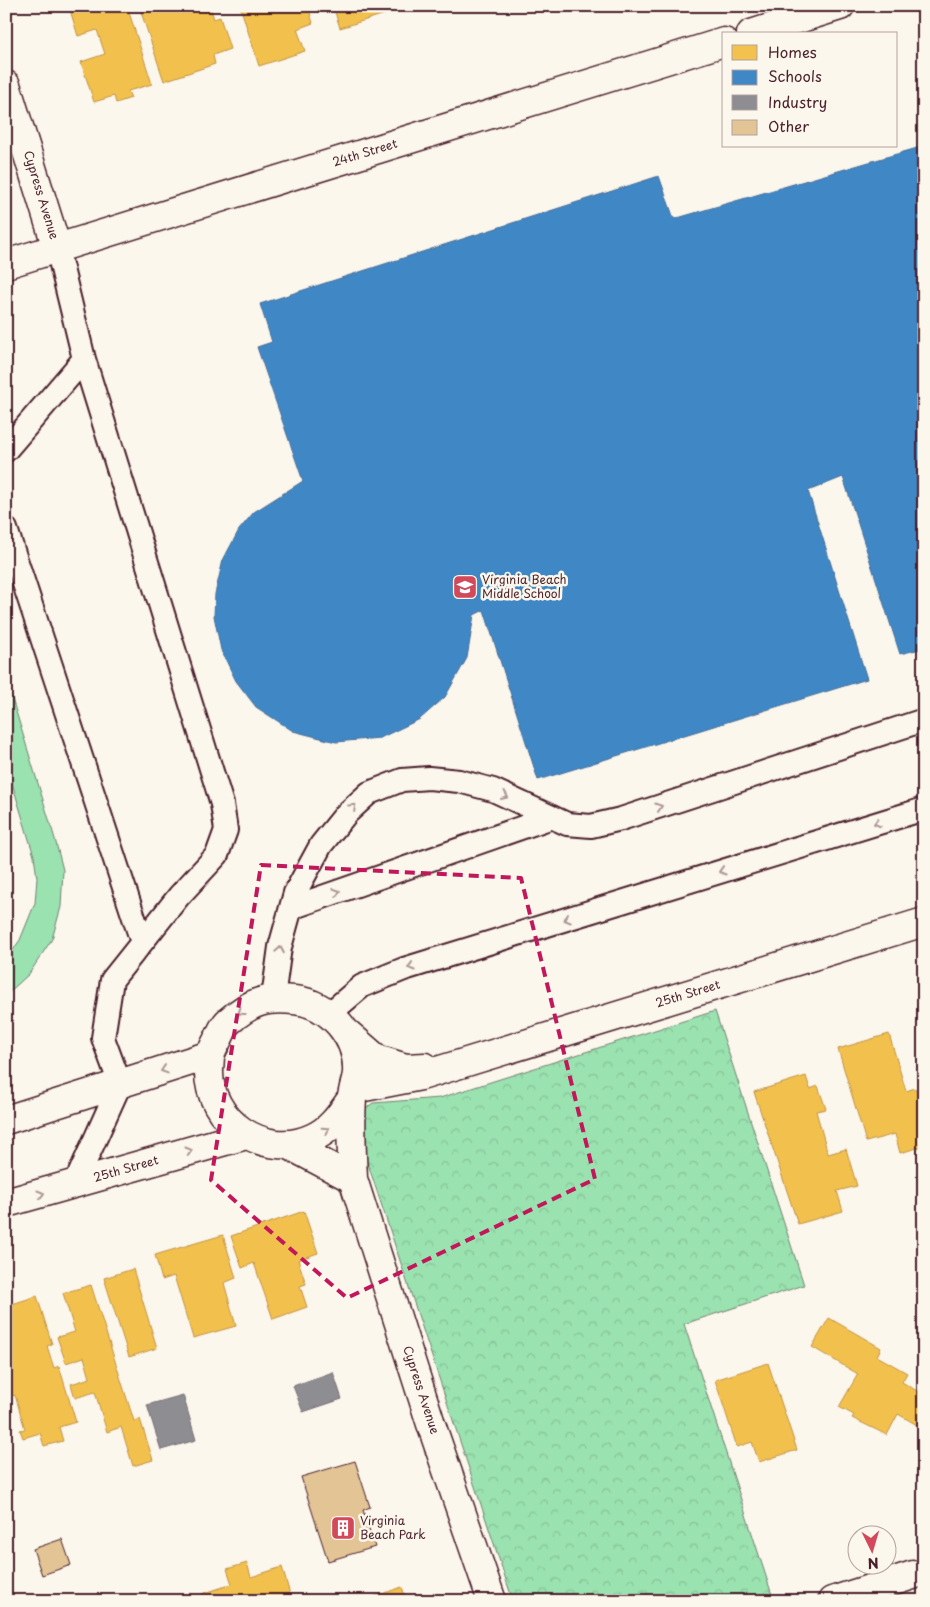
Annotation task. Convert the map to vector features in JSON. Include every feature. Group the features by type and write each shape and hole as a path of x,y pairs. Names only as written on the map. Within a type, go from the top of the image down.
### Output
{"street":[{"path":"757,32 840,6"},
{"name":"24th Street","path":"6,264 722,43"},
{"name":"Cypress Avenue","path":"6,84 57,248"},
{"name":"25th Street","path":"353,1094 421,1076 924,922"},
{"name":"25th Street","path":"338,1023 356,1056 357,1073 353,1094 334,1124 312,1138 289,1145 263,1142 246,1135 226,1119 213,1096 209,1080 210,1055 225,1025 244,1008 273,998 307,1001 338,1023 377,1060 406,1068 452,1066"},
{"path":"6,1120 210,1055"},
{"name":"Cypress Avenue","path":"353,1094 352,1179 431,1424 492,1601"},
{"name":"25th Street","path":"6,1203 246,1135"},
{"path":"289,1145 352,1179"},
{"path":"832,1601 913,1575"}],"lane":[{"path":"57,248 84,359 222,804 226,830 217,855 178,896 112,980 103,1038 120,1084 75,1184"},
{"path":"6,450 84,359"},
{"path":"6,529 142,942"},
{"path":"273,998 280,947 295,893 321,845 346,814 368,793 402,780 429,778 459,781 493,790 567,824 591,826 621,819 924,720"},
{"path":"338,1023 362,986 404,969 924,809"},
{"path":"291,908 552,817"}],"highlighted area":[{"path":"261,865 521,878 595,1179 347,1298 211,1180"}],"green space":[{"path":"6,679 63,870 61,907 52,939 29,974 6,995 6,960 20,940 35,903 37,878 34,856 6,763"},
{"path":"715,1011 804,1285 684,1324 772,1595 754,1601 513,1601 360,1140 362,1111 373,1103 440,1098"}],"building: Homes":[{"path":"82,6 127,6 152,84 128,91 131,98 116,103 114,96 94,102 81,62 105,54 97,30 78,36 70,10"},
{"path":"139,6 210,6 214,19 220,17 230,49 213,55 215,64 164,81"},
{"path":"240,6 308,6 313,23 297,29 305,51 259,66"},
{"path":"333,6 401,6 401,9 340,28"},
{"path":"417,6 434,6 418,11"},
{"path":"889,1034 906,1091 915,1088 924,1117 924,1146 900,1153 895,1134 866,1142 838,1049"},
{"path":"806,1076 810,1089 818,1086 826,1109 816,1111 828,1154 846,1149 857,1186 837,1191 843,1211 798,1224 754,1092"},
{"path":"304,1211 318,1253 298,1260 306,1284 300,1286 307,1307 273,1319 254,1263 242,1268 231,1236"},
{"path":"223,1235 236,1278 224,1283 236,1326 193,1338 174,1276 162,1280 155,1255"},
{"path":"133,1269 157,1348 129,1357 104,1278"},
{"path":"91,1285 134,1421 140,1419 153,1460 133,1466 121,1427 107,1432 95,1392 75,1398 71,1384 90,1378 84,1357 66,1363 57,1337 75,1332 63,1293"},
{"path":"37,1296 52,1344 47,1346 54,1368 59,1366 76,1422 59,1427 63,1441 44,1446 40,1433 23,1438 20,1430 25,1429 15,1395 10,1397 6,1390 6,1306"},
{"path":"829,1318 881,1348 877,1356 907,1373 902,1382 924,1395 924,1429 898,1414 887,1435 852,1418 854,1415 839,1407 858,1374 812,1347"},
{"path":"768,1363 797,1450 759,1462 752,1442 737,1447 715,1380"},
{"path":"247,1563 251,1577 282,1567 292,1601 204,1601 202,1594 232,1584 227,1569"},
{"path":"402,1587 407,1601 362,1601"}],"building: Schools":[{"path":"924,146 924,648 900,654 843,477 808,491 867,679 538,780 484,610 474,615 467,658 445,697 420,719 380,738 336,742 293,731 256,707 236,681 221,650 214,616 215,594 223,560 239,530 254,512 303,481 257,347 272,342 260,304 659,176 674,219"}],"building: Industry":[{"path":"333,1372 342,1399 303,1412 293,1386"},
{"path":"183,1395 196,1440 161,1450 147,1405"}],"building: Other":[{"name":"Virginia Beach Park","path":"355,1461 370,1507 363,1510 375,1547 328,1561 301,1477"},
{"path":"62,1539 71,1565 42,1575 33,1549"}],"place":[{"name":"Virginia Beach Middle School","path":"465,587"},
{"name":"Virginia Beach Park","path":"343,1528"}]}
